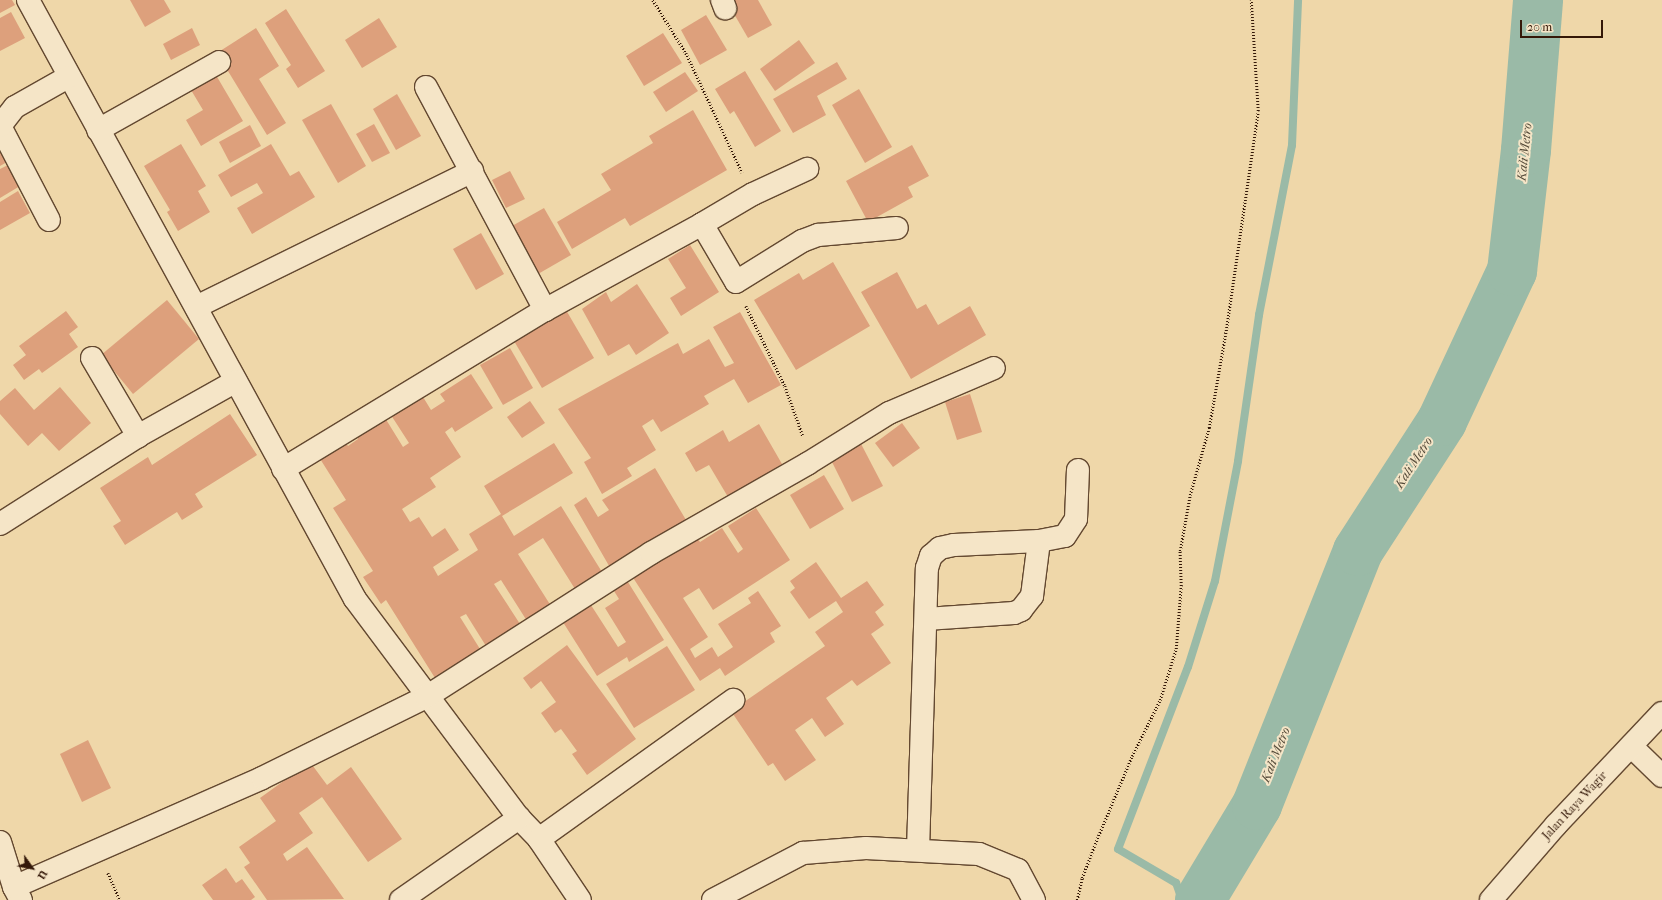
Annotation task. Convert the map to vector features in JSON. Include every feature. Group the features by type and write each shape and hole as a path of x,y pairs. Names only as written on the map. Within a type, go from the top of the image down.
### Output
{"street":[{"path":"28,0 68,77 196,307 354,599 426,698 518,818 539,839 580,900"},
{"path":"98,130 219,62"},
{"path":"49,220 0,126 15,107 68,77"},
{"path":"426,87 545,310"},
{"path":"283,468 545,310 702,224 753,194 807,169"},
{"path":"196,307 472,171"},
{"path":"702,224 736,282 802,241 818,235 897,228"},
{"path":"92,358 138,436"},
{"path":"0,842 18,894 426,698 651,553 807,464 889,413 994,368"},
{"path":"0,524 138,436 236,381"},
{"path":"918,850 927,568 931,556 940,548 954,545 1039,541 1065,536 1076,519 1078,470"},
{"path":"926,619 1014,613 1021,610 1032,596 1039,541"},
{"path":"539,839 733,700"},
{"name":"Jalan Raya Wagir","path":"1491,900 1556,825 1662,713"},
{"path":"1631,746 1662,776"},
{"path":"401,900 518,818"},
{"path":"712,900 803,853 866,848 980,854 1018,870 1034,900"}],"path":[{"path":"653,0 686,53 753,194"},
{"path":"1077,900 1082,878 1092,851 1132,756 1160,700 1176,649 1181,586 1180,551 1190,496 1208,428 1226,331 1258,110 1251,0"},
{"path":"736,282 793,406 802,431 807,464"}],"building":[{"path":"0,0 12,0 15,5 0,13"},
{"path":"130,0 164,0 171,12 145,27"},
{"path":"726,0 758,0 772,25 748,38"},
{"path":"286,9 325,71 298,88 286,69 291,65 265,23"},
{"path":"11,12 25,38 0,51 0,18"},
{"path":"706,15 727,50 700,65 681,30"},
{"path":"379,18 397,47 362,68 345,40"},
{"path":"192,28 200,45 171,60 163,44"},
{"path":"256,28 279,66 259,79 286,123 267,135 217,53"},
{"path":"663,33 682,63 644,86 626,56"},
{"path":"799,40 815,63 775,91 760,69"},
{"path":"837,62 847,79 817,96 826,115 793,133 773,99"},
{"path":"213,70 243,121 201,146 186,120 203,110 188,85"},
{"path":"745,71 781,131 755,147 734,111 730,114 715,89"},
{"path":"685,72 698,91 666,112 653,92"},
{"path":"859,89 892,147 865,163 832,105"},
{"path":"397,94 421,136 396,150 373,109"},
{"path":"331,104 366,166 338,183 302,120"},
{"path":"693,110 727,170 630,226 625,218 572,249 557,222 611,190 601,174 653,143 649,136"},
{"path":"374,124 390,153 372,162 356,134"},
{"path":"250,125 261,146 230,163 219,142"},
{"path":"181,144 206,186 198,191 210,212 178,231 167,212 170,210 144,166"},
{"path":"271,144 290,176 299,171 315,197 252,234 237,208 263,193 257,183 231,197 218,175"},
{"path":"912,145 929,176 908,187 913,197 868,222 846,181"},
{"path":"0,148 7,162 0,166"},
{"path":"8,165 20,186 0,198 0,169"},
{"path":"510,171 525,199 506,208 492,180"},
{"path":"18,191 30,213 0,230 0,202"},
{"path":"544,208 571,255 538,274 512,226"},
{"path":"481,233 504,274 476,290 453,249"},
{"path":"690,245 719,292 681,316 670,298 686,288 668,259"},
{"path":"833,262 870,326 796,370 754,300 799,273 803,280"},
{"path":"897,272 917,309 926,304 938,325 970,306 986,335 911,379 861,292"},
{"path":"637,284 669,333 636,355 629,344 608,356 582,309 606,292 611,302"},
{"path":"167,300 199,339 133,394 101,355"},
{"path":"566,310 594,358 542,388 514,341"},
{"path":"66,311 78,327 69,334 78,347 42,373 39,369 24,380 13,365 26,355 19,346"},
{"path":"740,312 781,385 748,403 734,379 704,396 709,404 661,432 653,419 642,426 656,450 627,468 632,476 602,494 584,462 591,458 558,409 678,343 683,354 709,339 725,367 734,363 713,327"},
{"path":"510,348 533,388 503,405 480,365"},
{"path":"471,374 493,408 455,432 452,427 445,432 461,457 430,478 436,487 402,509 410,522 419,517 432,537 445,528 459,550 433,567 438,576 478,550 469,534 501,514 484,486 554,443 573,473 502,516 514,536 561,506 602,572 575,589 543,538 518,554 551,606 527,621 501,580 494,584 520,624 486,646 466,614 460,617 480,649 435,678 386,600 381,604 363,577 373,571 333,508 346,500 317,454 342,438 348,446 358,439 354,431 382,413 403,447 409,443 389,412 420,392 431,410 445,401 440,394"},
{"path":"60,387 91,423 59,451 42,433 28,446 0,414 0,401 15,388 34,410"},
{"path":"970,394 982,432 957,440 945,402"},
{"path":"530,401 545,423 522,438 507,417"},
{"path":"230,414 257,455 195,494 203,507 182,520 177,512 125,545 113,526 121,521 100,488 148,457 152,465"},
{"path":"902,423 920,448 893,467 875,443"},
{"path":"759,424 782,464 728,497 709,465 696,472 685,453 723,430 729,442"},
{"path":"859,440 883,486 852,502 829,456"},
{"path":"655,468 689,525 612,571 574,505 586,497 598,517 609,510 602,500"},
{"path":"824,475 844,509 810,529 790,495"},
{"path":"756,508 790,560 713,610 699,588 683,598 708,637 690,649 695,658 712,647 718,657 733,647 718,624 751,603 748,598 758,591 781,626 770,633 775,642 725,676 720,668 700,681 630,573 693,532 700,542 722,528 738,553 743,549 728,526"},
{"path":"816,562 841,598 867,581 884,605 875,612 884,625 871,634 891,663 857,686 852,680 826,698 844,724 825,737 812,718 795,730 816,760 785,781 773,763 768,766 731,711 825,646 815,632 843,612 836,601 809,619 790,592 795,588 790,581"},
{"path":"623,574 664,640 629,662 627,657 597,676 561,619 589,602 618,647 626,642 605,608 619,599 609,583"},
{"path":"567,645 636,739 587,775 572,754 577,751 561,729 555,733 541,713 556,702 541,681 531,689 523,678"},
{"path":"667,646 695,690 634,728 606,684"},
{"path":"88,740 111,788 82,802 60,754"},
{"path":"310,762 327,785 351,767 402,839 368,862 322,797 299,813 313,833 283,854 287,861 307,847 344,899 267,900 244,867 250,863 239,847 276,821 260,798"},
{"path":"226,868 236,883 242,879 255,897 251,900 213,900 202,885"}],"waterway":[{"path":"1182,900 1176,883 1118,849 1188,667 1215,581 1238,461 1259,315 1292,145 1298,0"},
{"name":"Kali Metro","path":"1200,900 1257,805 1358,551 1442,421 1512,271 1526,150 1538,0"}]}
